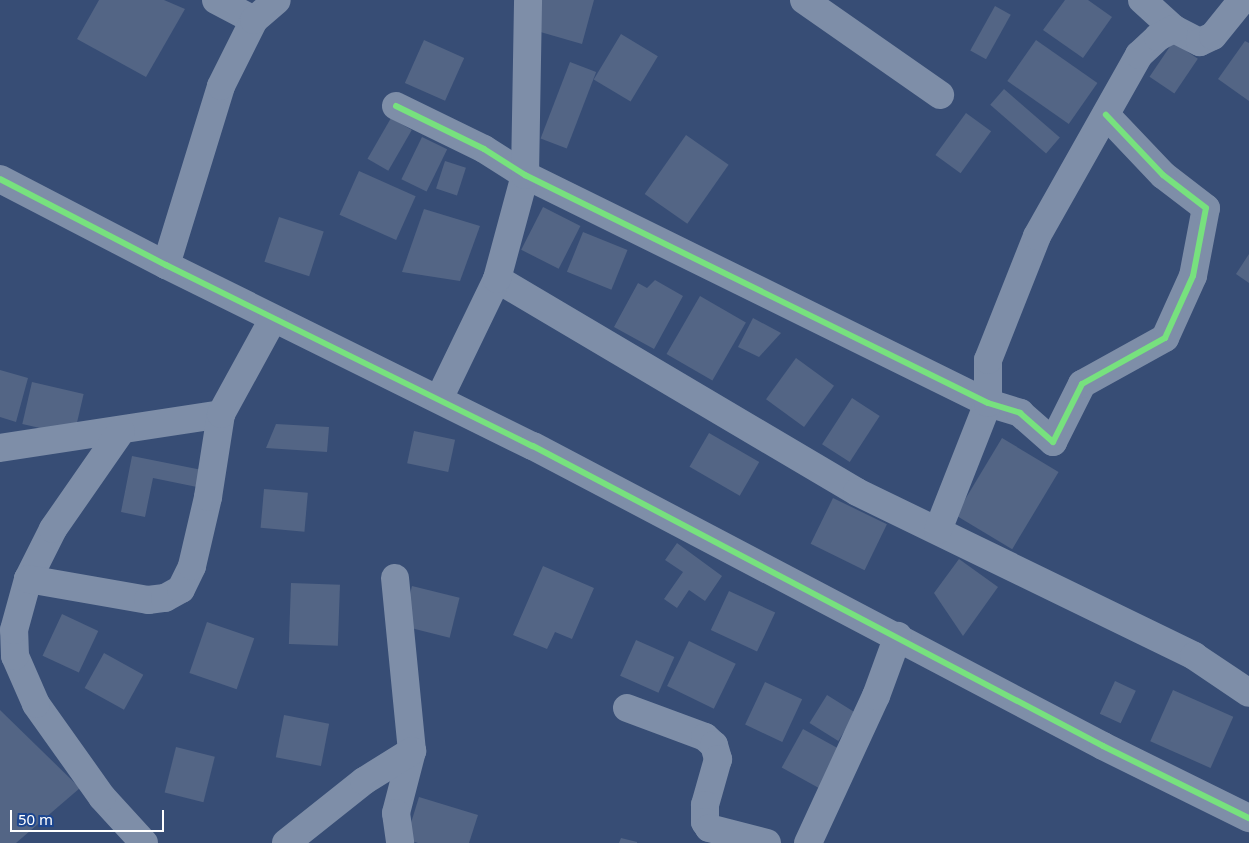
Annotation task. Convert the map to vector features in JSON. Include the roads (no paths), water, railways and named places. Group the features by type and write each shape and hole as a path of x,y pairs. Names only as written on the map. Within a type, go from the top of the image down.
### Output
{"street":[{"path":"216,0 254,20"},
{"path":"166,265 221,86 254,20 277,0"},
{"path":"439,399 497,279 525,175 528,0"},
{"path":"804,0 940,95"},
{"path":"1142,0 1174,30 1200,42 1207,40 1235,13 1242,0"},
{"path":"938,530 988,403 988,360 1030,252 1140,55 1158,37 1174,30"},
{"path":"396,106 484,149 525,175 988,403 1020,413 1053,442 1082,384 1166,338 1193,276 1206,208 1163,175 1106,115"},
{"path":"0,179 166,265 439,399 898,636 1103,746 1249,818"},
{"path":"497,279 858,492 1194,656 1249,692"},
{"path":"28,580 148,600 165,598 181,589 194,557 221,414 273,318"},
{"path":"0,448 121,431 221,414"},
{"path":"121,431 53,530 28,580 14,630 15,656 36,704 102,797 144,843"},
{"path":"395,578 412,751 396,812 400,843"},
{"path":"808,843 876,696 898,636"},
{"path":"627,708 705,737 714,745 718,759 706,805 705,822 710,828 766,843"},
{"path":"286,843 364,781 412,751"}]}
